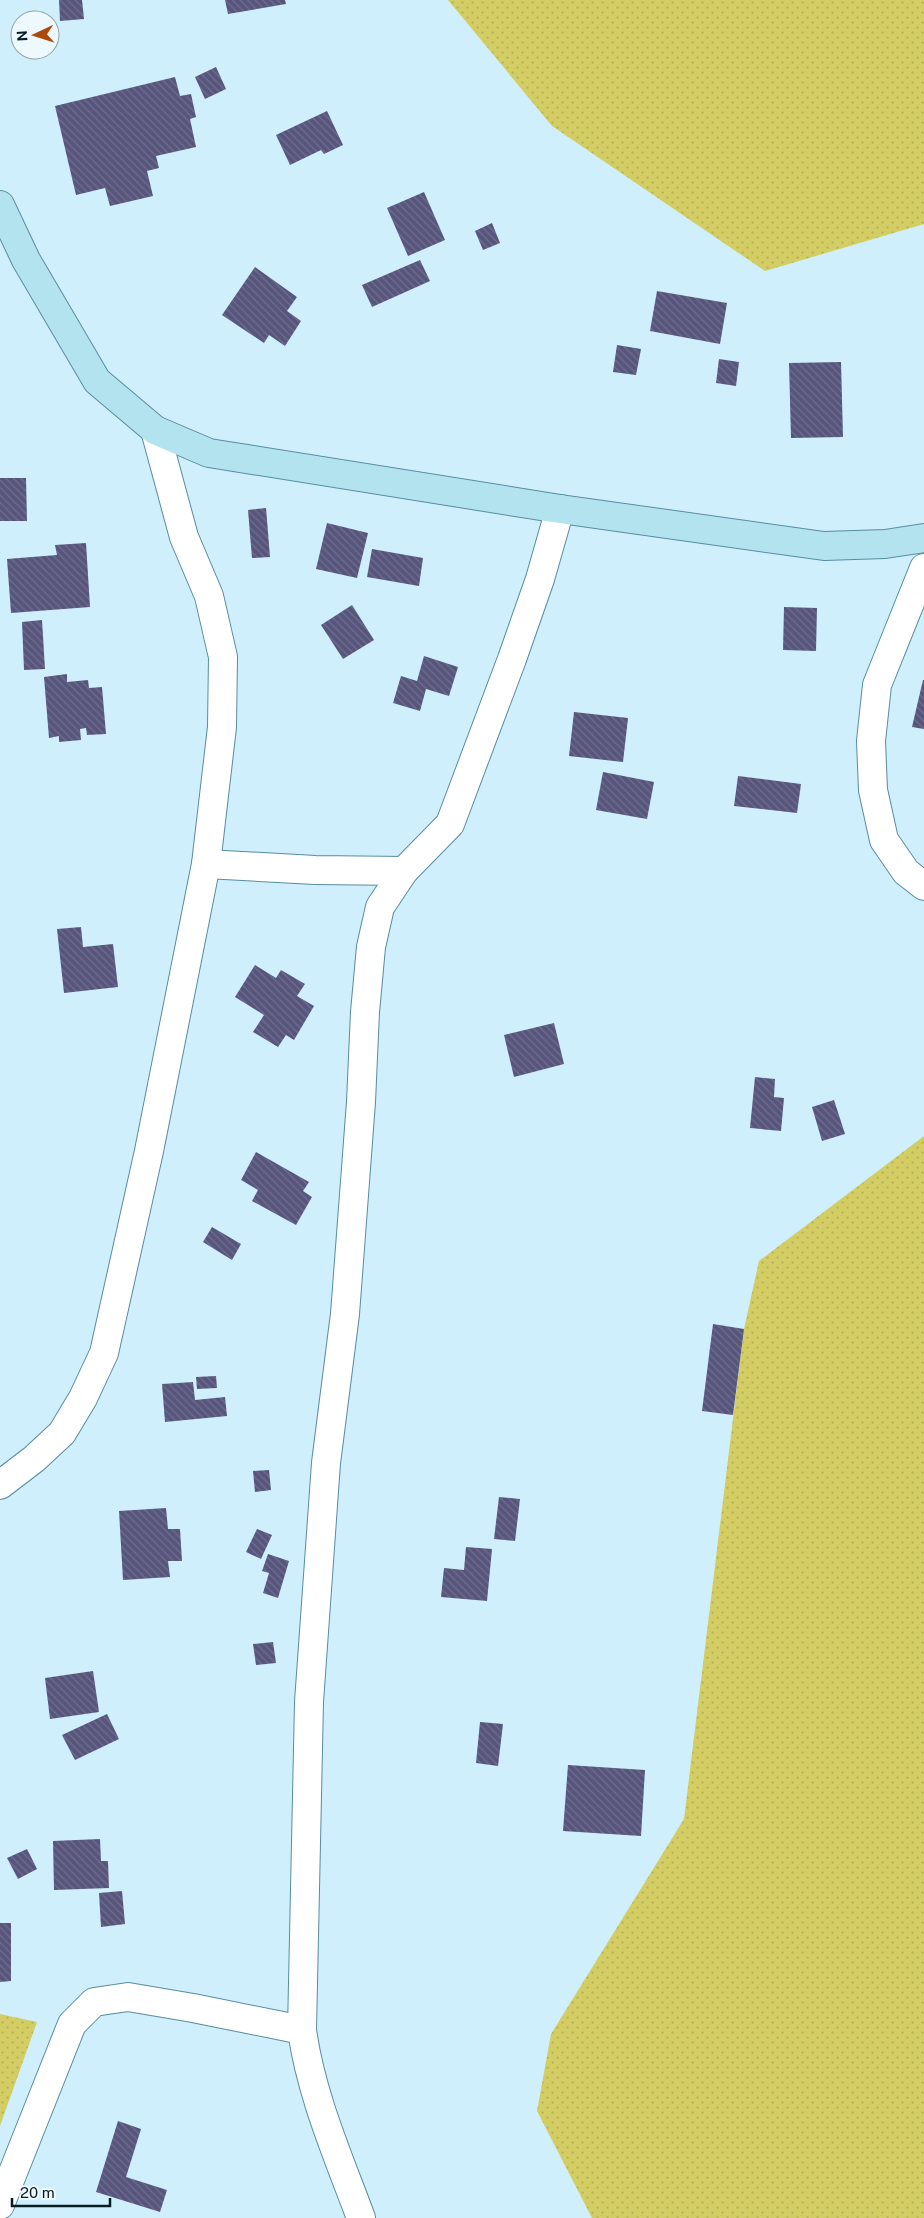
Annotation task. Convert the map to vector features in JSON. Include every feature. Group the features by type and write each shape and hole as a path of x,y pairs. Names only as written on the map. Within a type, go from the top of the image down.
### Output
{"street":[{"path":"0,205 26,260 97,381 155,430 209,453 560,509 824,546 885,544 924,538"},
{"path":"0,1485 34,1459 62,1433 83,1398 104,1352 149,1151 206,864 222,727 223,657 209,596 184,537 155,430"},
{"path":"361,2218 319,2106 306,2062 302,2030 309,1702 326,1463 345,1314 371,947 380,907 404,871 450,824 515,651 540,578 560,509"},
{"path":"924,568 877,685 871,741 873,790 884,840 906,872 924,886"},
{"path":"206,864 314,870 404,871"},
{"path":"0,2204 72,2024 94,2002 128,1997 302,2030"}],"shaded area":[{"path":"448,0 924,0 924,224 765,271 552,126"},
{"path":"924,1136 924,2218 592,2218 537,2111 551,2034 684,1819 744,1329 759,1261"},
{"path":"0,2014 37,2022 0,2126"}],"building":[{"path":"59,0 82,0 84,19 60,21"},
{"path":"225,0 285,0 286,4 228,14"},
{"path":"216,67 226,89 205,99 195,77"},
{"path":"175,77 180,96 191,94 196,117 190,119 196,147 156,156 159,168 147,171 153,196 110,206 105,188 76,195 55,106"},
{"path":"327,111 343,145 324,154 321,150 290,165 276,135"},
{"path":"424,192 445,240 408,256 387,208"},
{"path":"492,223 500,243 483,250 475,231"},
{"path":"420,260 430,281 372,307 362,285"},
{"path":"255,267 297,297 287,311 301,321 285,346 269,335 264,343 222,315"},
{"path":"657,291 727,303 720,344 650,331"},
{"path":"617,345 641,349 636,375 613,372"},
{"path":"719,359 739,362 736,386 716,383"},
{"path":"841,362 843,437 791,438 789,363"},
{"path":"0,478 26,478 27,521 0,521"},
{"path":"266,508 270,557 252,558 248,510"},
{"path":"327,523 368,533 357,578 316,569"},
{"path":"86,543 90,607 11,613 7,559 57,555 55,545"},
{"path":"372,549 423,558 419,586 367,577"},
{"path":"352,605 374,640 343,659 321,625"},
{"path":"784,607 817,608 816,651 783,650"},
{"path":"42,620 45,669 24,670 22,622"},
{"path":"424,656 458,667 449,696 426,689 420,711 393,703 401,676 417,681"},
{"path":"67,674 67,682 88,680 89,688 102,687 106,734 87,735 86,728 80,729 81,740 59,742 59,736 49,738 44,677"},
{"path":"924,680 924,729 912,727"},
{"path":"574,712 628,718 623,762 569,756"},
{"path":"603,772 654,782 647,819 596,810"},
{"path":"738,776 801,784 797,813 734,806"},
{"path":"81,927 83,947 113,944 118,987 64,993 57,929"},
{"path":"255,965 276,978 281,970 305,984 297,996 314,1006 294,1040 286,1035 278,1047 253,1032 264,1015 235,997"},
{"path":"554,1023 564,1064 514,1077 504,1035"},
{"path":"755,1077 775,1079 774,1097 784,1098 781,1131 750,1128"},
{"path":"834,1100 845,1134 822,1141 812,1107"},
{"path":"256,1152 309,1182 303,1191 312,1197 296,1225 252,1201 258,1190 241,1180"},
{"path":"212,1227 241,1244 232,1260 203,1242"},
{"path":"713,1324 744,1329 733,1415 702,1411"},
{"path":"216,1376 217,1388 197,1389 196,1377"},
{"path":"193,1382 195,1400 225,1397 227,1416 165,1422 162,1384"},
{"path":"269,1470 271,1490 255,1492 253,1471"},
{"path":"499,1497 520,1499 515,1541 494,1539"},
{"path":"166,1508 168,1529 180,1529 182,1561 168,1561 170,1577 123,1580 119,1511"},
{"path":"257,1529 272,1535 261,1559 246,1552"},
{"path":"466,1547 492,1549 487,1601 441,1597 444,1568 464,1570"},
{"path":"268,1554 289,1561 278,1598 263,1593 269,1573 262,1571"},
{"path":"273,1642 276,1663 256,1665 253,1644"},
{"path":"93,1671 99,1712 50,1719 45,1678"},
{"path":"107,1714 119,1739 75,1760 62,1735"},
{"path":"480,1722 503,1724 498,1766 476,1763"},
{"path":"568,1765 645,1770 641,1836 563,1831"},
{"path":"100,1839 101,1861 108,1861 109,1888 54,1890 53,1841"},
{"path":"27,1849 37,1869 18,1879 7,1858"},
{"path":"122,1891 125,1924 101,1927 99,1893"},
{"path":"0,1923 11,1923 11,1981 0,1982"},
{"path":"118,2121 141,2129 126,2177 167,2190 160,2212 96,2192"}]}
